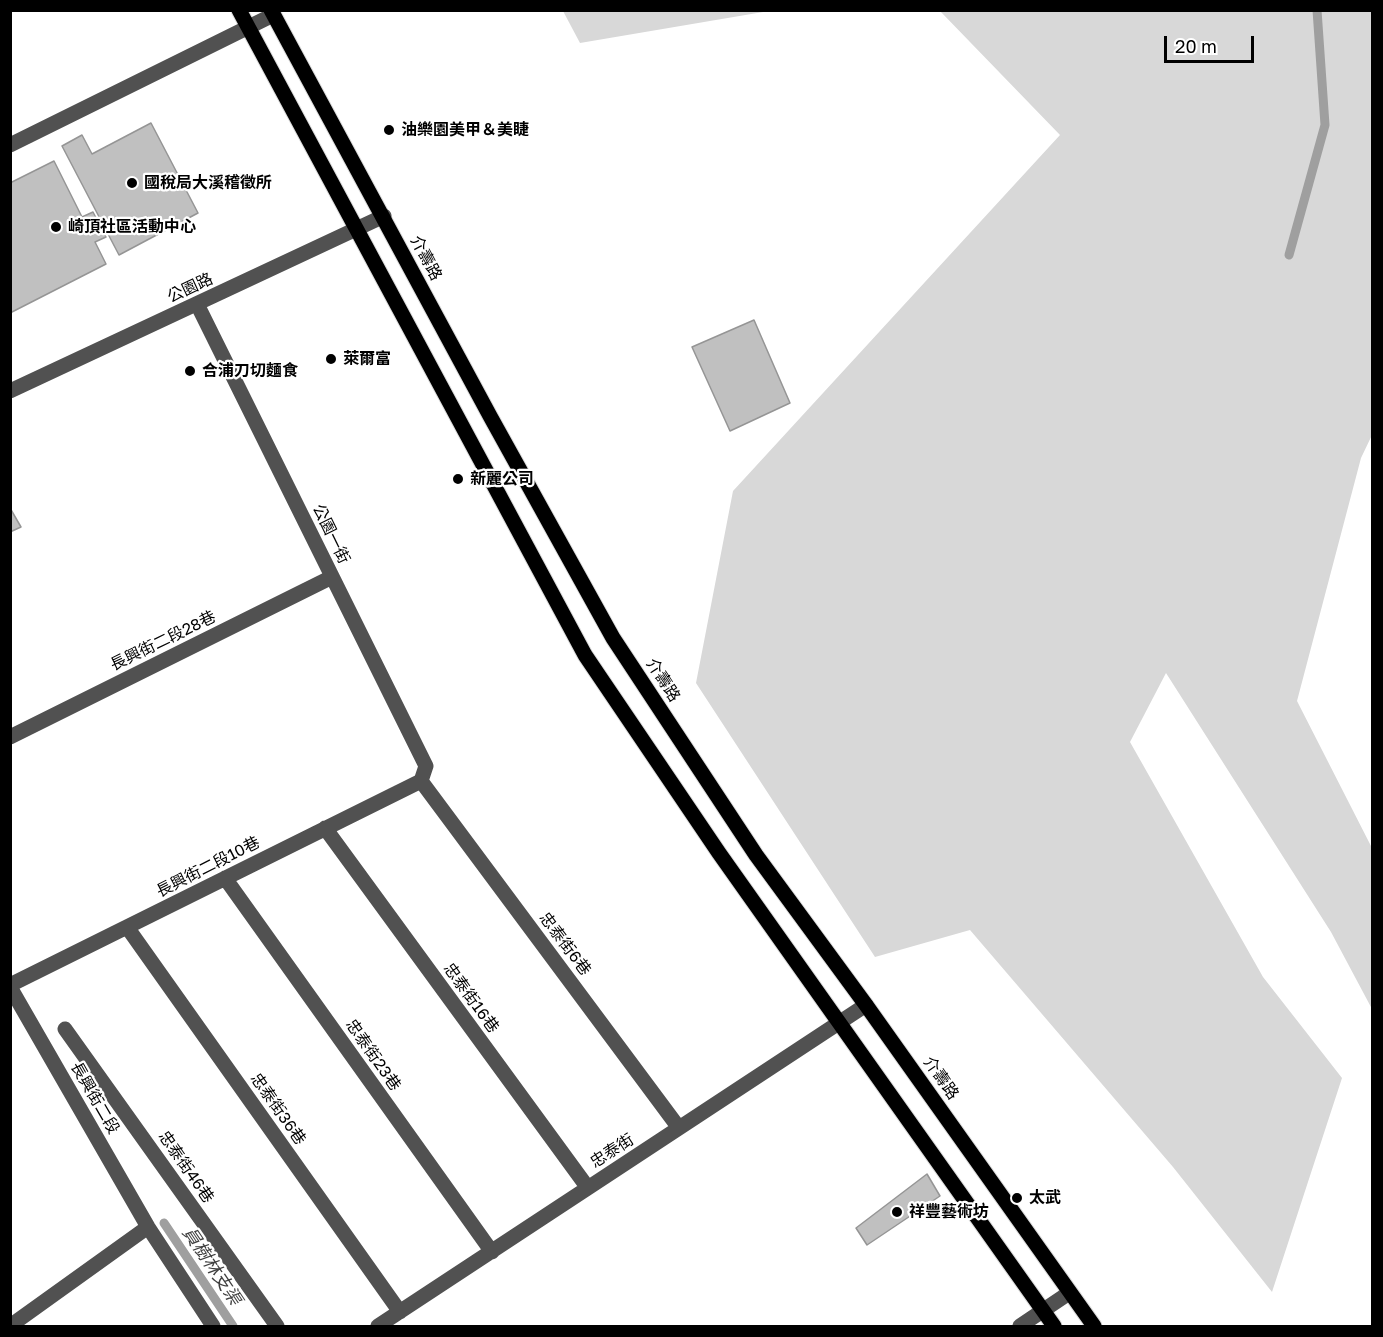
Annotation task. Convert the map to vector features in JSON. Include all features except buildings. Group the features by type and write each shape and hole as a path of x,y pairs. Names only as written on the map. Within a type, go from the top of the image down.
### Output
{"main road":[{"path":"239,10 585,655 719,853 1054,1326"},
{"name":"介壽路","path":"272,13 384,216 490,416 614,638 756,855 866,1005 1094,1326"}],"street":[{"path":"10,145 249,28 272,13"},
{"name":"公園路","path":"10,391 384,216"},
{"name":"公園一街","path":"197,304 426,766 421,781"},
{"name":"長興街二段28巷","path":"10,737 332,577"},
{"name":"長興街二段10巷","path":"10,986 421,781"},
{"name":"忠泰街6巷","path":"421,781 679,1128"},
{"name":"忠泰街16巷","path":"325,828 588,1188"},
{"name":"忠泰街23巷","path":"225,878 492,1252"},
{"name":"忠泰街36巷","path":"127,927 400,1312"},
{"name":"長興街二段","path":"10,986 148,1227 213,1326"},
{"name":"忠泰街","path":"378,1326 866,1005"},
{"name":"忠泰街46巷","path":"65,1029 277,1326"},
{"path":"10,1326 148,1227"},
{"path":"1020,1326 1069,1293"}],"shaded area":[{"path":"563,11 769,11 580,43"},
{"path":"940,11 1372,11 1372,435 1361,458 1297,701 1372,848 1372,1009 1331,932 1166,673 1130,742 1263,977 1342,1078 1272,1292 1173,1167 970,930 875,957 696,683 733,491 1060,135"}],"waterway":[{"path":"1289,255 1325,125 1317,10"},
{"name":"員樹林支渠","path":"164,1223 233,1326"}],"place":[{"name":"油樂園美甲＆美睫","path":"389,130"},
{"name":"國稅局大溪稽徵所","path":"132,183"},
{"name":"崎頂社區活動中心","path":"56,227"},
{"name":"萊爾富","path":"331,359"},
{"name":"合浦刀切麵食","path":"190,371"},
{"name":"新麗公司","path":"458,479"},
{"name":"太武","path":"1017,1198"},
{"name":"祥豐藝術坊","path":"897,1212"}]}
